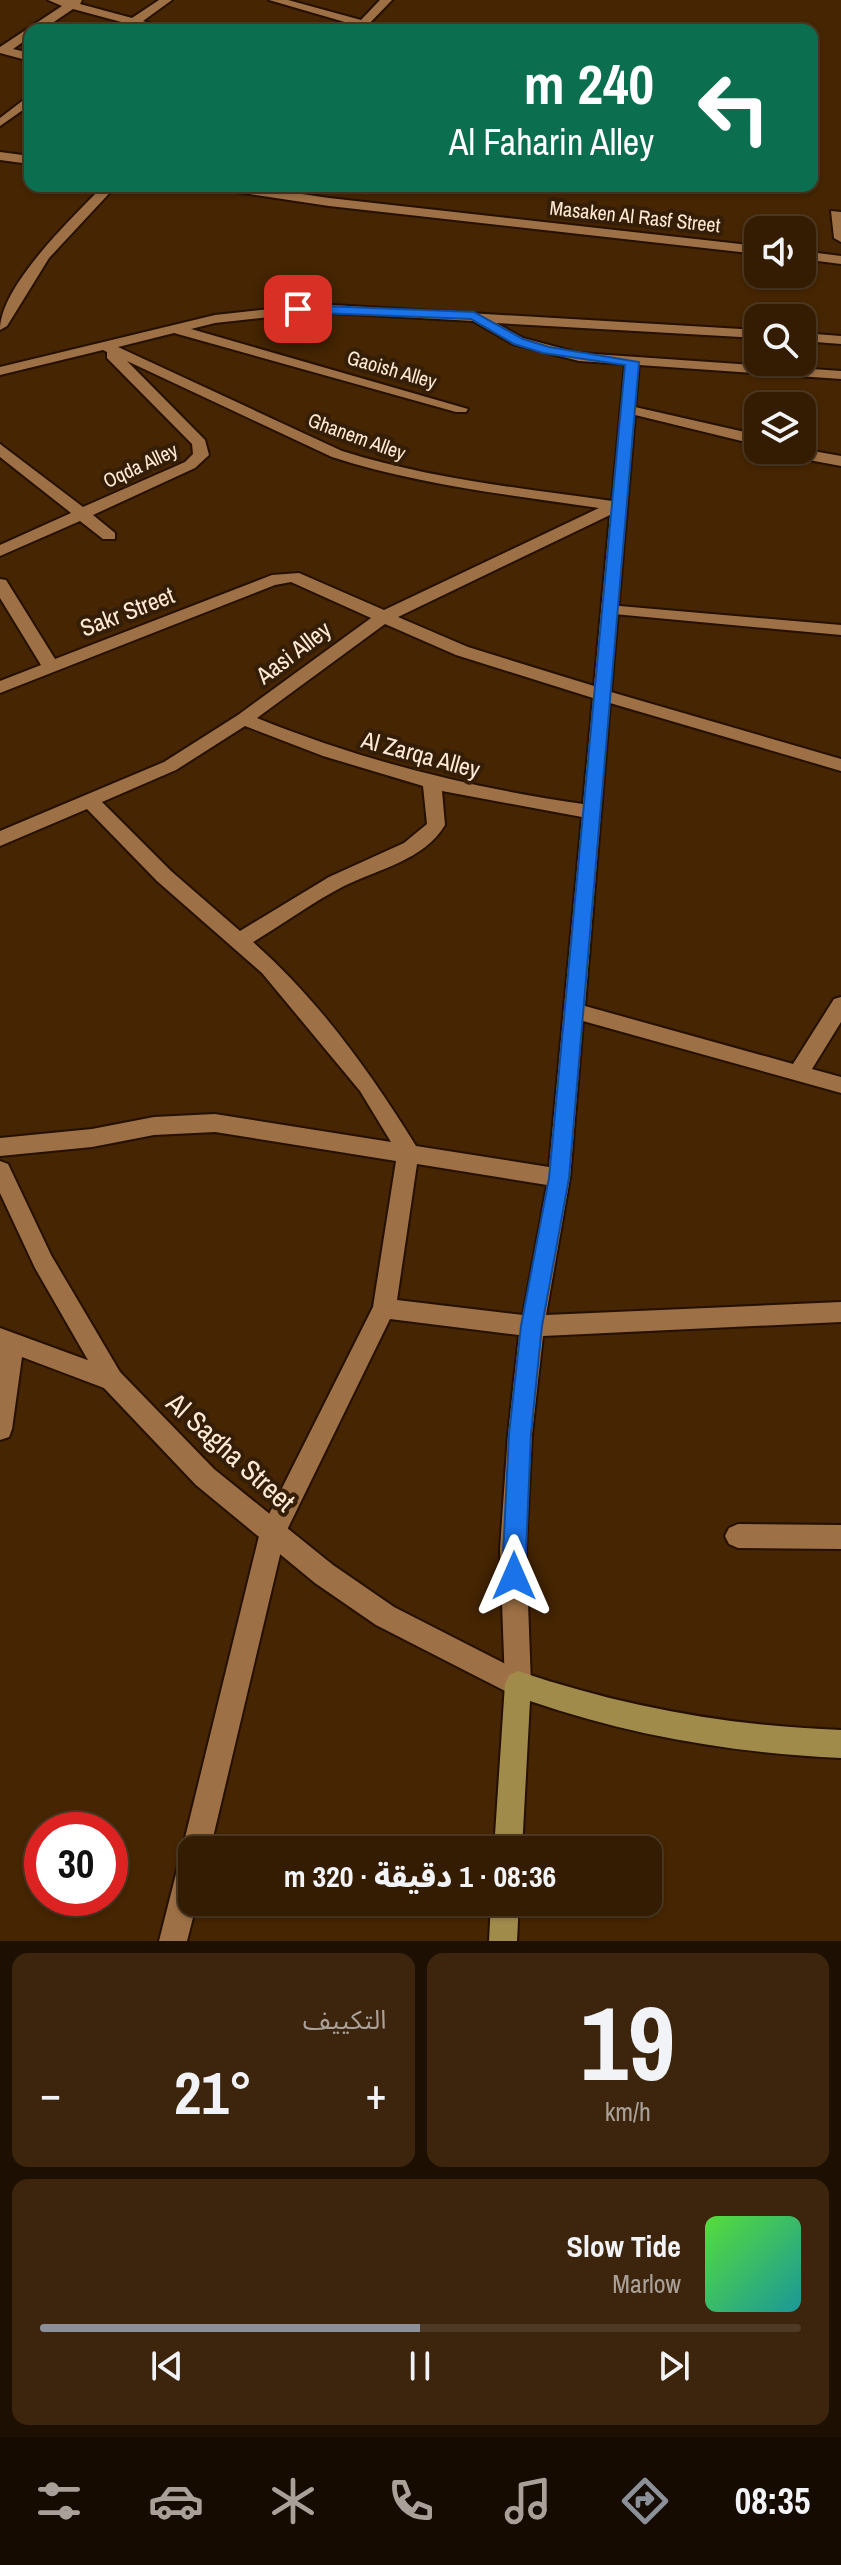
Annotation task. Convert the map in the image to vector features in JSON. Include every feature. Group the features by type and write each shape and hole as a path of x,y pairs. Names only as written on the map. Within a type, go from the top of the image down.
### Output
{"main road":[{"path":"509,1836 518,1684 597,1712 680,1731 764,1742 841,1744"},
{"path":"503,1941 504,1916"}],"street":[{"path":"54,0 75,2 142,24"},
{"path":"132,24 166,0"},
{"path":"275,0 351,24"},
{"path":"363,24 386,0"},
{"path":"42,24 75,2"},
{"path":"24,36 4,50 24,55"},
{"path":"0,129 0,123 24,104"},
{"path":"0,156 24,159"},
{"path":"0,326 44,256 104,192"},
{"name":"Masaken Al Rasf Street","path":"262,192 744,248"},
{"path":"836,214 841,238"},
{"path":"816,257 841,260"},
{"path":"0,371 101,344 248,313 315,308 744,333"},
{"path":"474,316 518,341 547,351 632,362 841,375"},
{"name":"Gaoish Alley","path":"174,329 461,409"},
{"path":"816,338 841,340"},
{"name":"Ghanem Alley","path":"101,344 317,445 371,466 408,476 617,506"},
{"name":"Oqda Alley","path":"0,551 190,465 202,449 101,344"},
{"path":"518,1684 513,1549 532,1326 559,1178 632,362"},
{"path":"627,409 744,437"},
{"path":"0,449 109,536"},
{"path":"816,456 841,461"},
{"name":"Aasi Alley","path":"0,839 170,766 244,719 385,617 617,506"},
{"name":"Sakr Street","path":"0,687 272,580 304,579 385,617"},
{"path":"0,584 51,667"},
{"path":"385,617 462,651 841,765"},
{"name":"Al Zarqa Alley","path":"244,719 349,761 432,784 592,812"},
{"path":"239,941 336,882 411,848 428,836 436,825 432,784"},
{"path":"90,801 164,876 269,968 367,1085 408,1152 384,1308 273,1532 199,1836"},
{"path":"798,1074 841,1005"},
{"path":"574,1011 841,1085"},
{"path":"0,1147 92,1138 154,1126 215,1123 559,1178"},
{"name":"Al Sagha Street","path":"0,1170 43,1261 112,1380 205,1477 324,1574 385,1616 518,1684"},
{"path":"384,1308 532,1326 841,1312"},
{"path":"0,1429 6,1340 112,1380"},
{"path":"738,1536 841,1537"},
{"path":"173,1941 179,1916"}],"lane":[{"path":"608,610 841,630"}],"route":[{"path":"298,309 474,316 518,341 547,351 632,362 559,1178 532,1326 520,1434 514,1576"}]}
